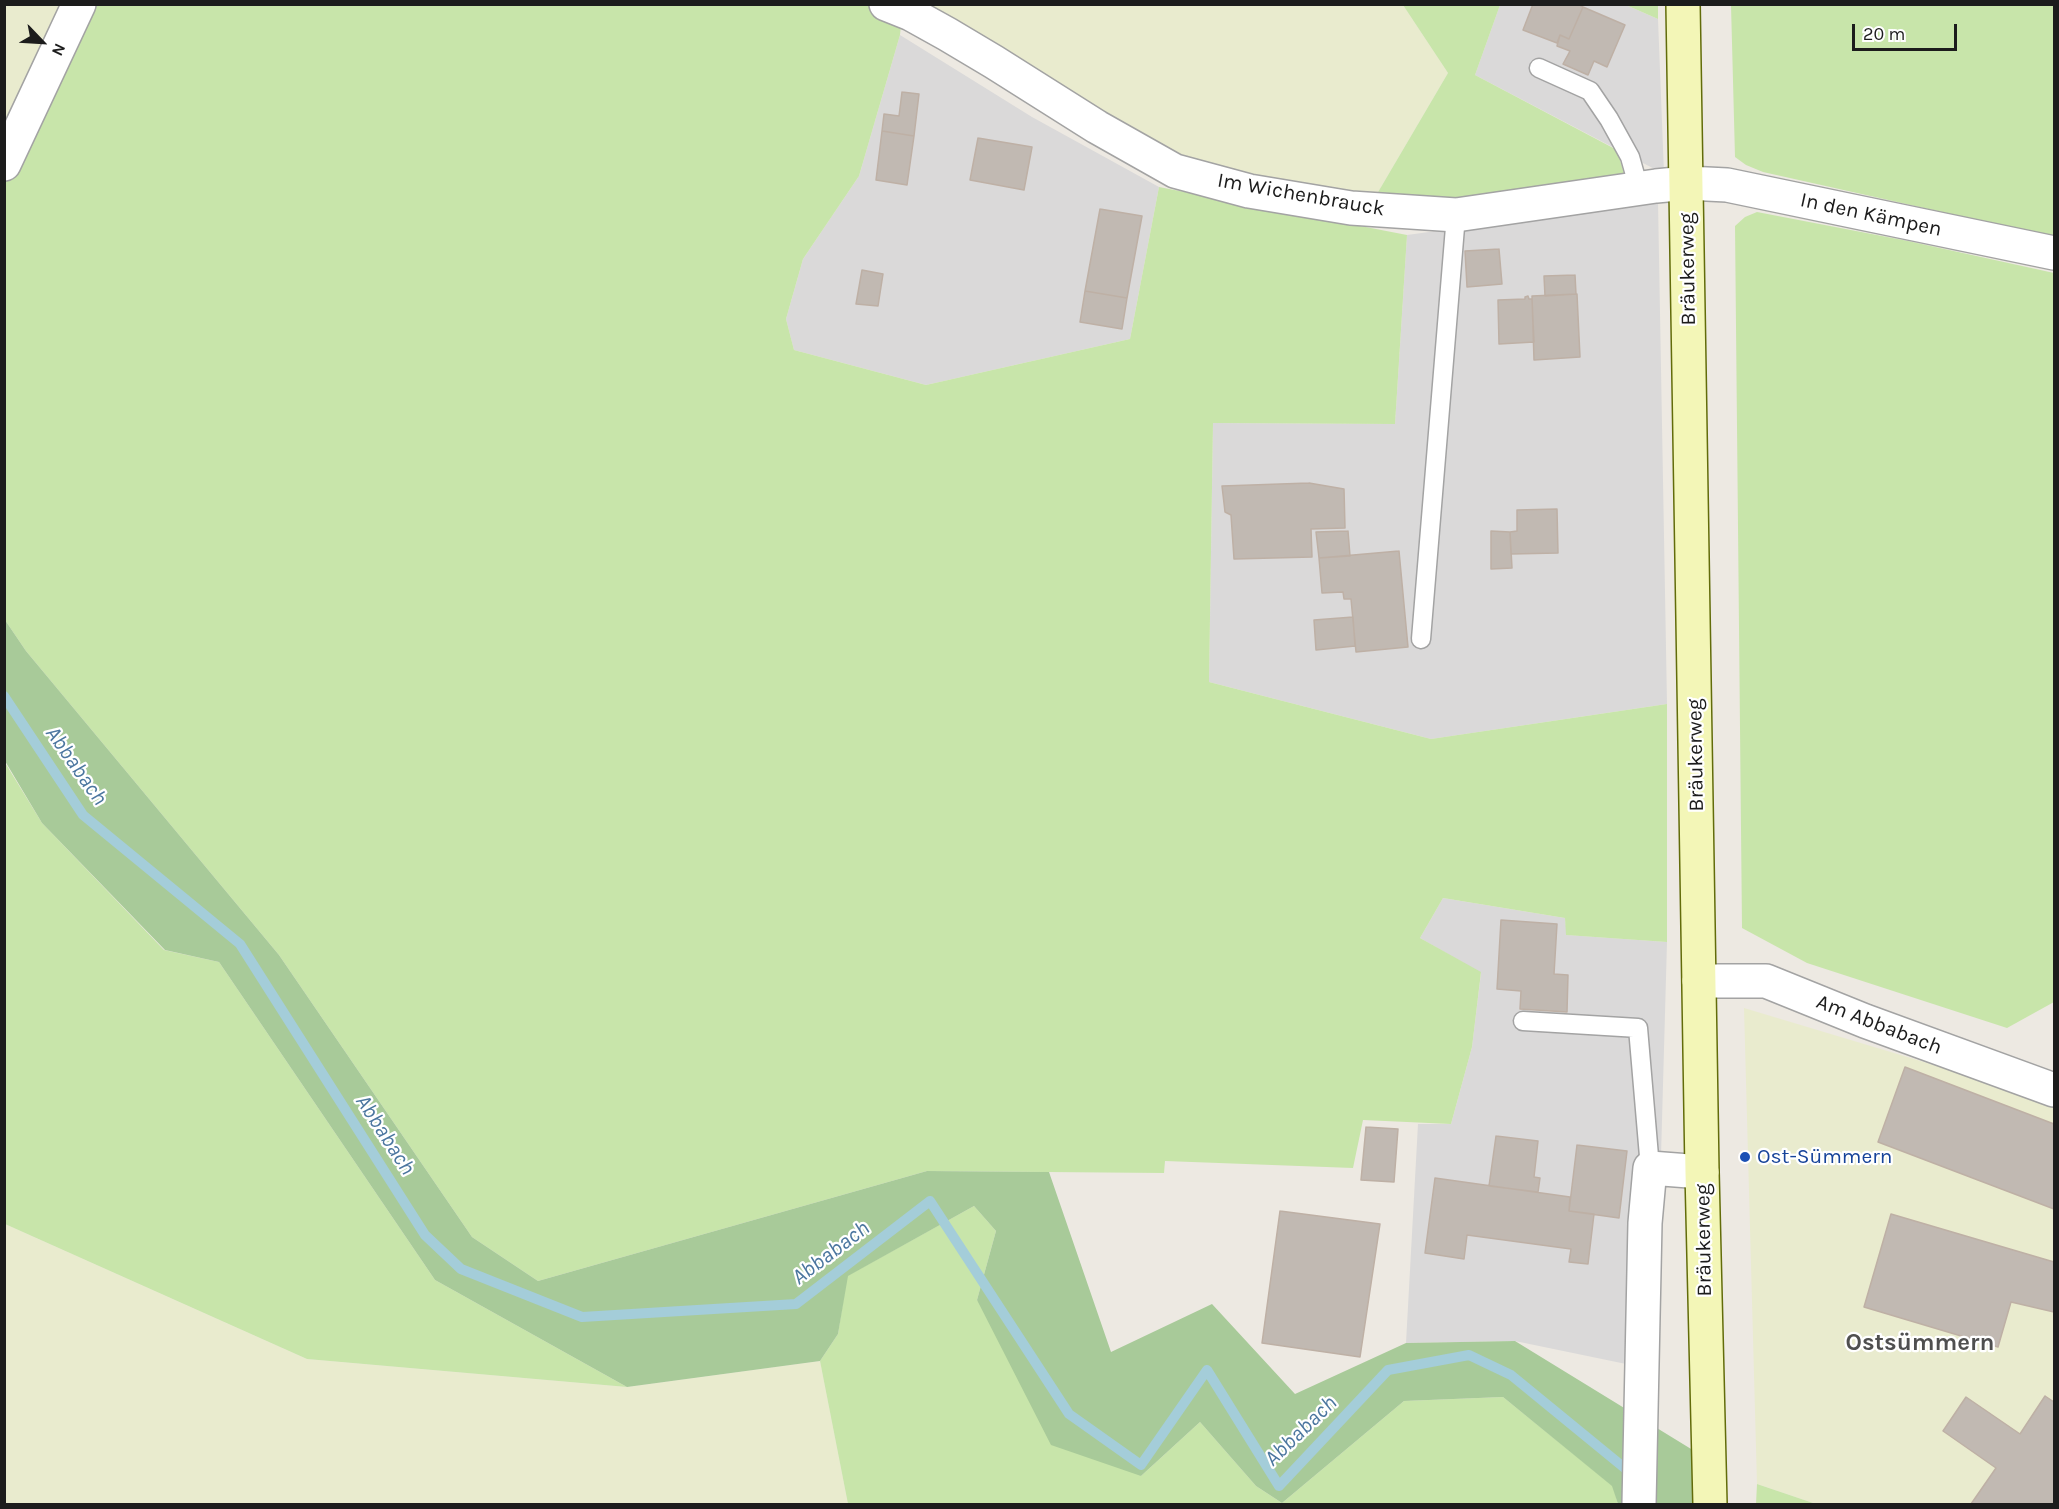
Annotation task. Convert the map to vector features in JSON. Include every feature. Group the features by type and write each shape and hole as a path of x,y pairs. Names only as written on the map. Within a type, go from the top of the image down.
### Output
{"main road":[{"name":"Bräukerweg","path":"1683,4 1702,1172 1710,1504"}],"street":[{"path":"4,164 79,4"},
{"name":"Im Wichenbrauck","path":"886,4 911,14 985,56 1097,127 1175,171 1250,191 1351,208 1456,215 1687,183"},
{"name":"In den Kämpen","path":"1687,183 1727,185 2055,253"},
{"name":"Am Abbabach","path":"1699,981 1766,981 1865,1021 2055,1089"},
{"path":"1640,1504 1645,1222 1650,1168 1702,1172"}],"lane":[{"path":"1539,68 1590,90 1630,157 1639,189"},
{"path":"1421,639 1456,215"},
{"path":"1523,1021 1638,1028 1650,1168"}],"shaded area":[{"path":"1500,5 1626,5 1658,19 1664,174 1475,75"},
{"path":"900,35 1032,117 1159,187 1130,339 926,385 794,350 786,319 803,259 859,176"},
{"path":"1658,201 1667,704 1431,739 1209,682 1213,423 1395,424 1407,235"},
{"path":"1443,898 1565,918 1567,935 1667,942 1655,1370 1515,1341 1406,1343 1418,1124 1451,1124 1472,1047 1481,973 1420,938"}],"green space":[{"path":"5,5 70,5 5,137"},
{"path":"70,5 903,5 900,35 859,176 803,259 786,319 794,350 926,385 1130,339 1159,187 1407,235 1395,424 1213,423 1209,682 1431,739 1667,704 1667,942 1566,935 1565,918 1443,898 1420,938 1481,972 1472,1047 1451,1124 1363,1120 1353,1168 1165,1161 1164,1173 927,1171 538,1281 472,1237 279,955 26,651 5,620 4,137"},
{"path":"927,5 1403,5 1448,73 1374,199 1179,166"},
{"path":"1403,5 1500,5 1475,75 1617,150 1626,180 1454,205 1374,199 1448,73"},
{"path":"1626,5 1658,5 1658,19"},
{"path":"1731,5 2054,5 2054,237 1763,172 1746,165 1735,157"},
{"path":"1757,212 1908,241 2054,273 2054,1002 2007,1028 1807,963 1742,928 1735,226 1745,217"},
{"path":"5,620 26,651 279,955 472,1237 538,1281 927,1171 1049,1172 1111,1352 1212,1304 1295,1394 1406,1343 1515,1341 1696,1452 1698,1504 1618,1504 1612,1486 1503,1397 1404,1401 1282,1503 1256,1486 1200,1422 1141,1476 1051,1445 977,1300 996,1231 974,1206 848,1276 838,1334 820,1361 627,1387 435,1280 219,962 165,950 42,823 5,761"},
{"path":"4,761 42,823 164,950 219,962 435,1280 627,1387 307,1359 5,1224"},
{"path":"1744,1008 2054,1101 2054,1504 1816,1504 1757,1484"},
{"path":"974,1206 996,1231 977,1300 1141,1476 1200,1422 1256,1486 1282,1503 1404,1401 1503,1397 1613,1486 1618,1504 848,1504 820,1361 838,1334 847,1276"},
{"path":"5,1224 307,1359 627,1387 820,1361 848,1504 5,1504"},
{"path":"1757,1484 1816,1504 1756,1504"}],"building":[{"path":"1533,4 1578,4 1583,7 1569,39 1560,35 1557,43 1523,30"},
{"path":"1583,7 1625,25 1607,67 1594,61 1588,75 1563,64 1570,51 1557,46 1560,35 1569,39"},
{"path":"902,92 919,94 914,136 882,131 884,114 899,116"},
{"path":"882,131 914,136 907,185 876,180"},
{"path":"978,138 1032,147 1024,190 970,180"},
{"path":"1100,209 1142,216 1127,298 1085,291"},
{"path":"1499,249 1502,284 1467,287 1465,251"},
{"path":"862,270 883,274 878,306 856,304"},
{"path":"1575,275 1576,294 1545,296 1544,276"},
{"path":"1085,291 1127,298 1122,329 1080,322"},
{"path":"1577,294 1580,357 1534,360 1532,296"},
{"path":"1528,296 1532,299 1534,342 1499,344 1498,300 1525,299"},
{"path":"1309,483 1344,489 1345,528 1311,529 1312,557 1234,559 1231,515 1225,512 1222,486"},
{"path":"1557,509 1558,553 1511,554 1510,532 1517,531 1517,510"},
{"path":"1348,531 1350,556 1319,558 1316,532"},
{"path":"1491,531 1510,532 1512,568 1491,569"},
{"path":"1399,551 1408,647 1356,652 1351,599 1344,599 1343,592 1322,593 1319,558"},
{"path":"1353,617 1355,646 1316,650 1314,620"},
{"path":"1501,920 1557,924 1554,974 1568,975 1567,1012 1520,1009 1521,991 1497,989"},
{"path":"1905,1067 2054,1124 2054,1209 1878,1142"},
{"path":"1366,1127 1398,1129 1394,1182 1361,1180"},
{"path":"1496,1136 1538,1141 1534,1177 1540,1178 1538,1192 1489,1186"},
{"path":"1577,1145 1627,1151 1619,1218 1569,1211"},
{"path":"1435,1178 1570,1197 1569,1211 1594,1214 1588,1264 1569,1262 1571,1249 1467,1235 1464,1259 1425,1253"},
{"path":"1280,1211 1380,1224 1360,1357 1262,1343"},
{"path":"1891,1214 2054,1262 2054,1312 2011,1302 1998,1347 1864,1307"},
{"path":"2045,1396 2054,1402 2054,1501 2052,1504 1971,1504 1996,1468 1943,1431 1966,1397 2020,1434"}],"waterway":[{"name":"Abbabach","path":"4,696 83,815 240,944 425,1235 461,1269 582,1317 796,1304 930,1201 1069,1414 1141,1465 1207,1370 1279,1486 1388,1370 1469,1355 1511,1375 1627,1470"}],"place":[{"name":"Ost-Sümmern","path":"1745,1157"}],"district":[{"name":"Ostsümmern","path":"1920,1343"}]}
